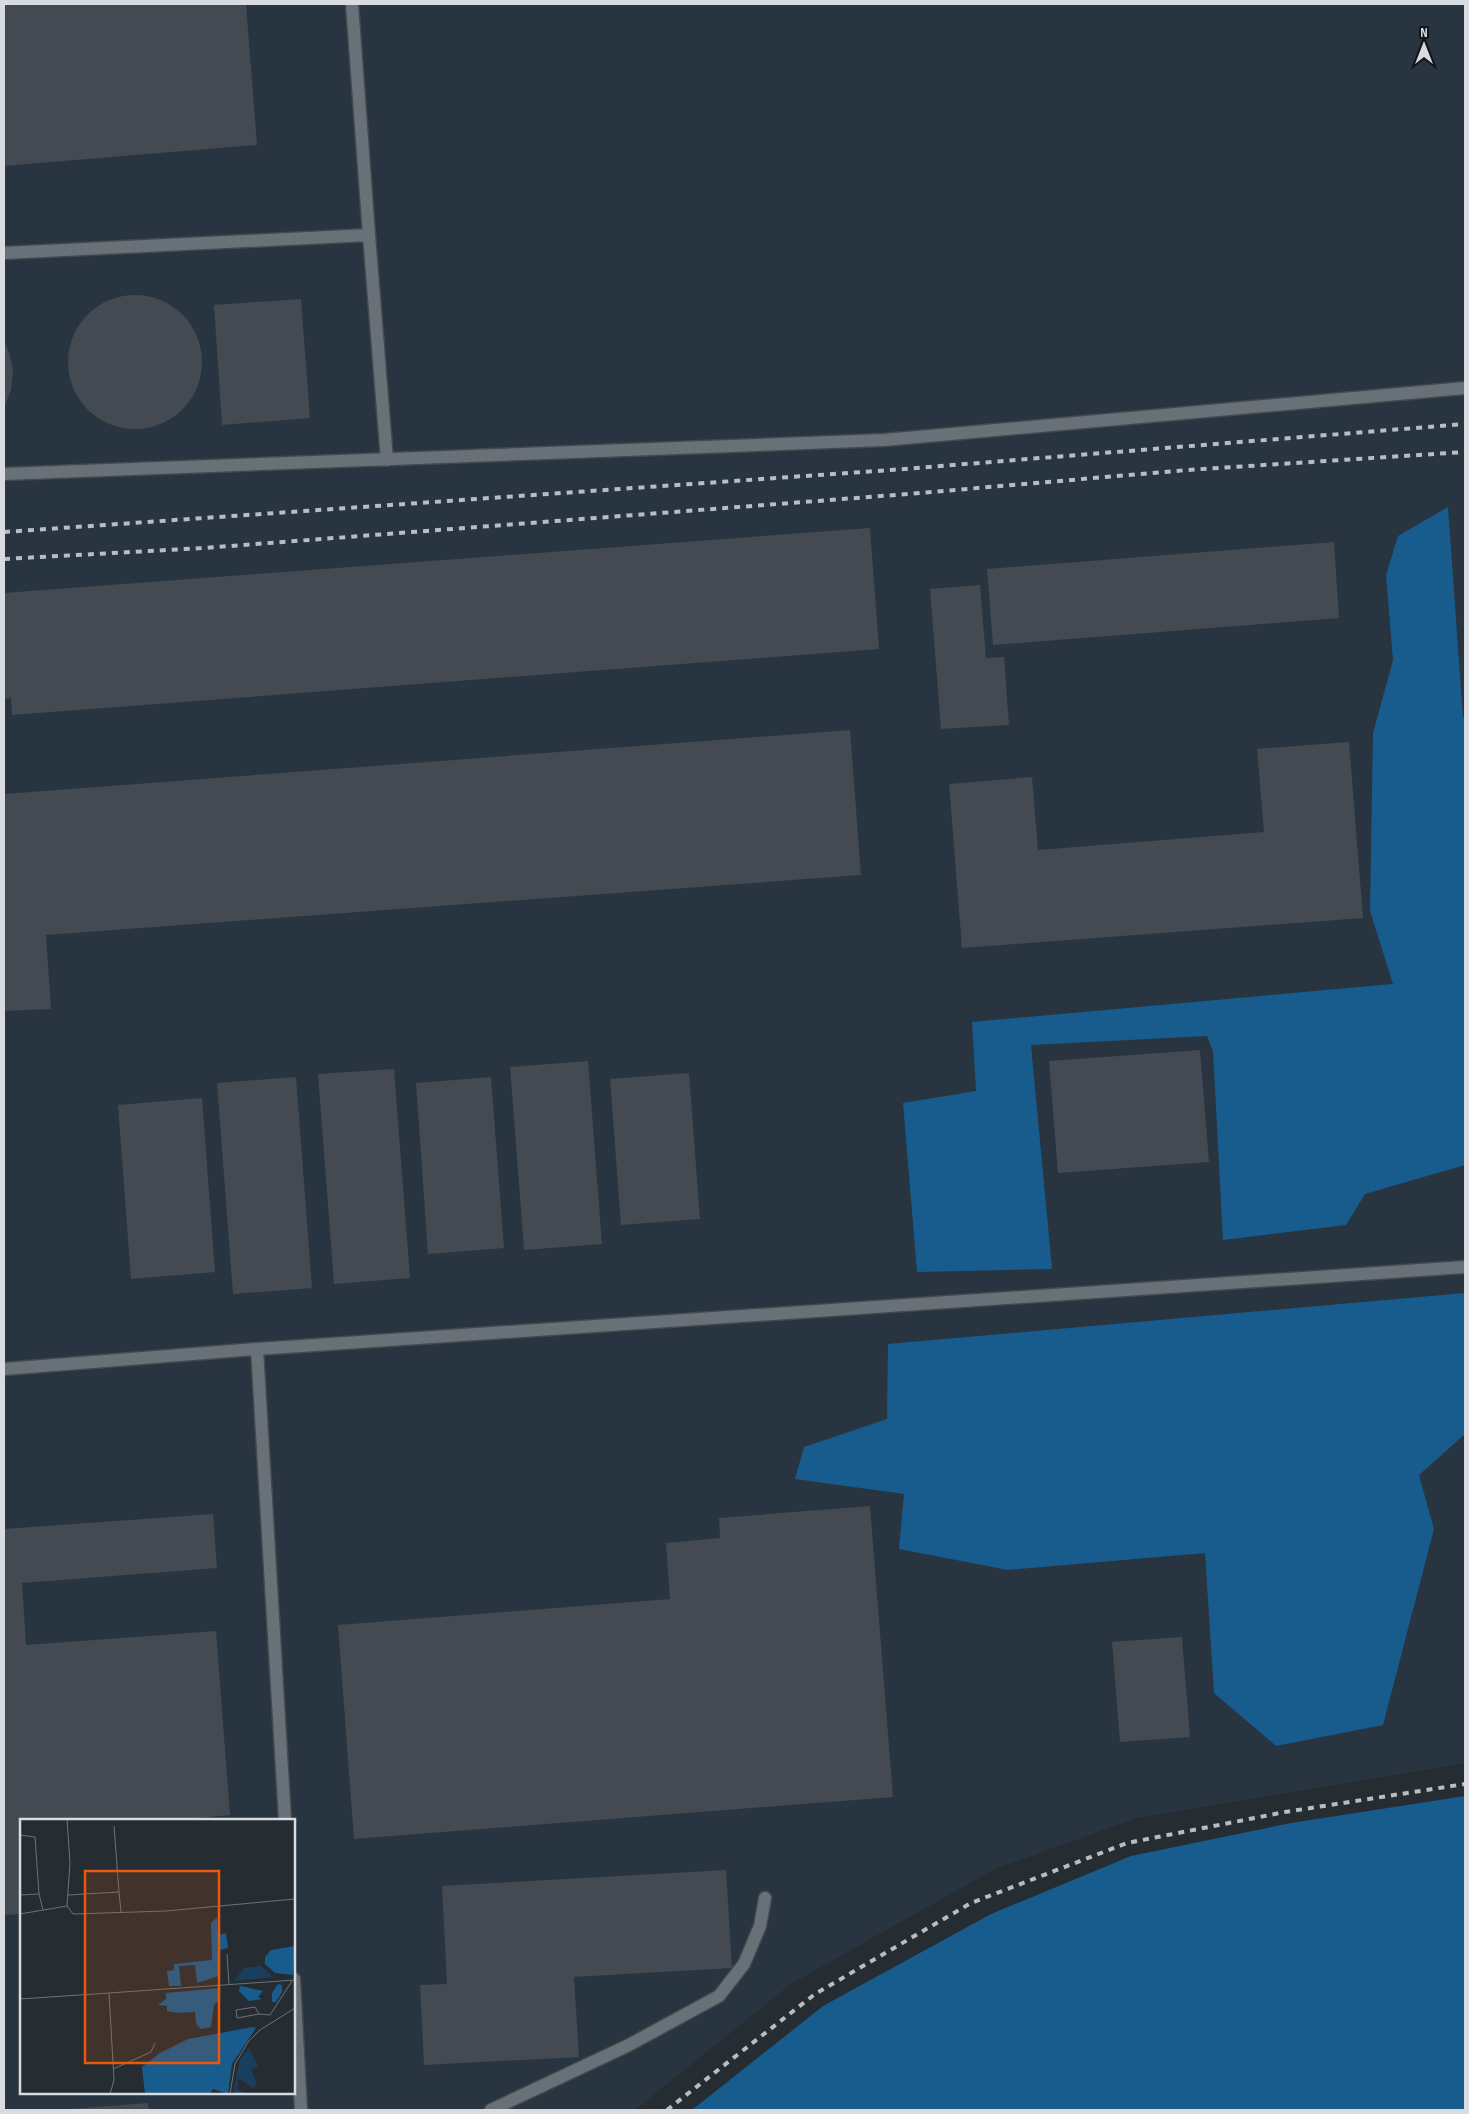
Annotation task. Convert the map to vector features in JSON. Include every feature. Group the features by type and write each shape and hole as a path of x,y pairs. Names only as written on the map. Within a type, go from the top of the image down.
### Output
{"lane":[{"path":"352,4 387,460"},
{"path":"4,253 369,235"},
{"path":"4,474 884,440 1465,388"},
{"path":"4,1369 258,1349 1465,1267"},
{"path":"258,1349 285,1819"},
{"path":"491,2110 629,2045 719,1996 744,1964 760,1926 765,1898"},
{"path":"295,1997 301,2110"}],"shaded area":[{"path":"4,4 1465,4 1465,1763 1137,1818 995,1869 791,1984 635,2110 4,2110"},
{"path":"1448,507 1463,718 1465,716 1465,1165 1365,1194 1346,1225 1223,1240 1213,1051 1207,1036 1031,1045 1052,1269 917,1272 903,1103 976,1091 972,1022 1393,984 1370,911 1373,733 1393,660 1386,575 1398,536"},
{"path":"1465,1293 1465,1434 1419,1475 1434,1529 1383,1725 1276,1746 1214,1693 1205,1553 1008,1570 899,1549 904,1494 795,1479 804,1447 887,1419 888,1344"},
{"path":"1465,1796 1465,2110 692,2110 823,2006 991,1914 1131,1856 1291,1823"}],"building":[{"path":"4,4 246,4 257,145 4,166"},
{"path":"135,295 161,300 182,315 197,336 202,362 197,388 182,409 161,424 135,429 109,424 88,409 73,388 68,362 73,336 88,315 109,300"},
{"path":"301,299 310,418 222,425 214,305"},
{"path":"4,342 13,369 11,390 4,408"},
{"path":"870,528 879,649 12,715 11,698 4,699 4,593"},
{"path":"1334,542 1339,618 993,645 987,569"},
{"path":"980,585 986,658 1004,657 1009,725 941,729 930,589"},
{"path":"850,730 861,875 46,935 51,1009 4,1011 4,794"},
{"path":"1349,742 1363,918 962,948 949,784 1032,777 1038,850 1264,832 1257,749"},
{"path":"1200,1050 1209,1162 1058,1173 1049,1061"},
{"path":"588,1061 602,1244 524,1250 510,1067"},
{"path":"394,1069 410,1278 334,1284 318,1074"},
{"path":"689,1073 700,1219 621,1225 610,1079"},
{"path":"296,1077 312,1288 233,1294 217,1083"},
{"path":"491,1077 504,1248 428,1254 416,1083"},
{"path":"202,1098 215,1272 131,1279 118,1105"},
{"path":"870,1506 893,1797 354,1839 338,1625 670,1599 666,1543 720,1538 719,1518"},
{"path":"213,1514 217,1568 22,1583 26,1645 216,1631 230,1815 187,1819 20,1819 20,1914 4,1915 4,1529"},
{"path":"1182,1637 1190,1737 1120,1742 1112,1642"},
{"path":"726,1870 732,1968 574,1977 579,2057 424,2065 420,1985 447,1984 442,1886"},
{"path":"148,2103 149,2110 71,2110 71,2109"}],"railway":[{"path":"4,532 891,470 1465,424"},
{"path":"4,559 204,548 908,494 1187,470 1465,452"},
{"path":"667,2110 815,1994 971,1903 1127,1843 1285,1812 1465,1784"}]}
